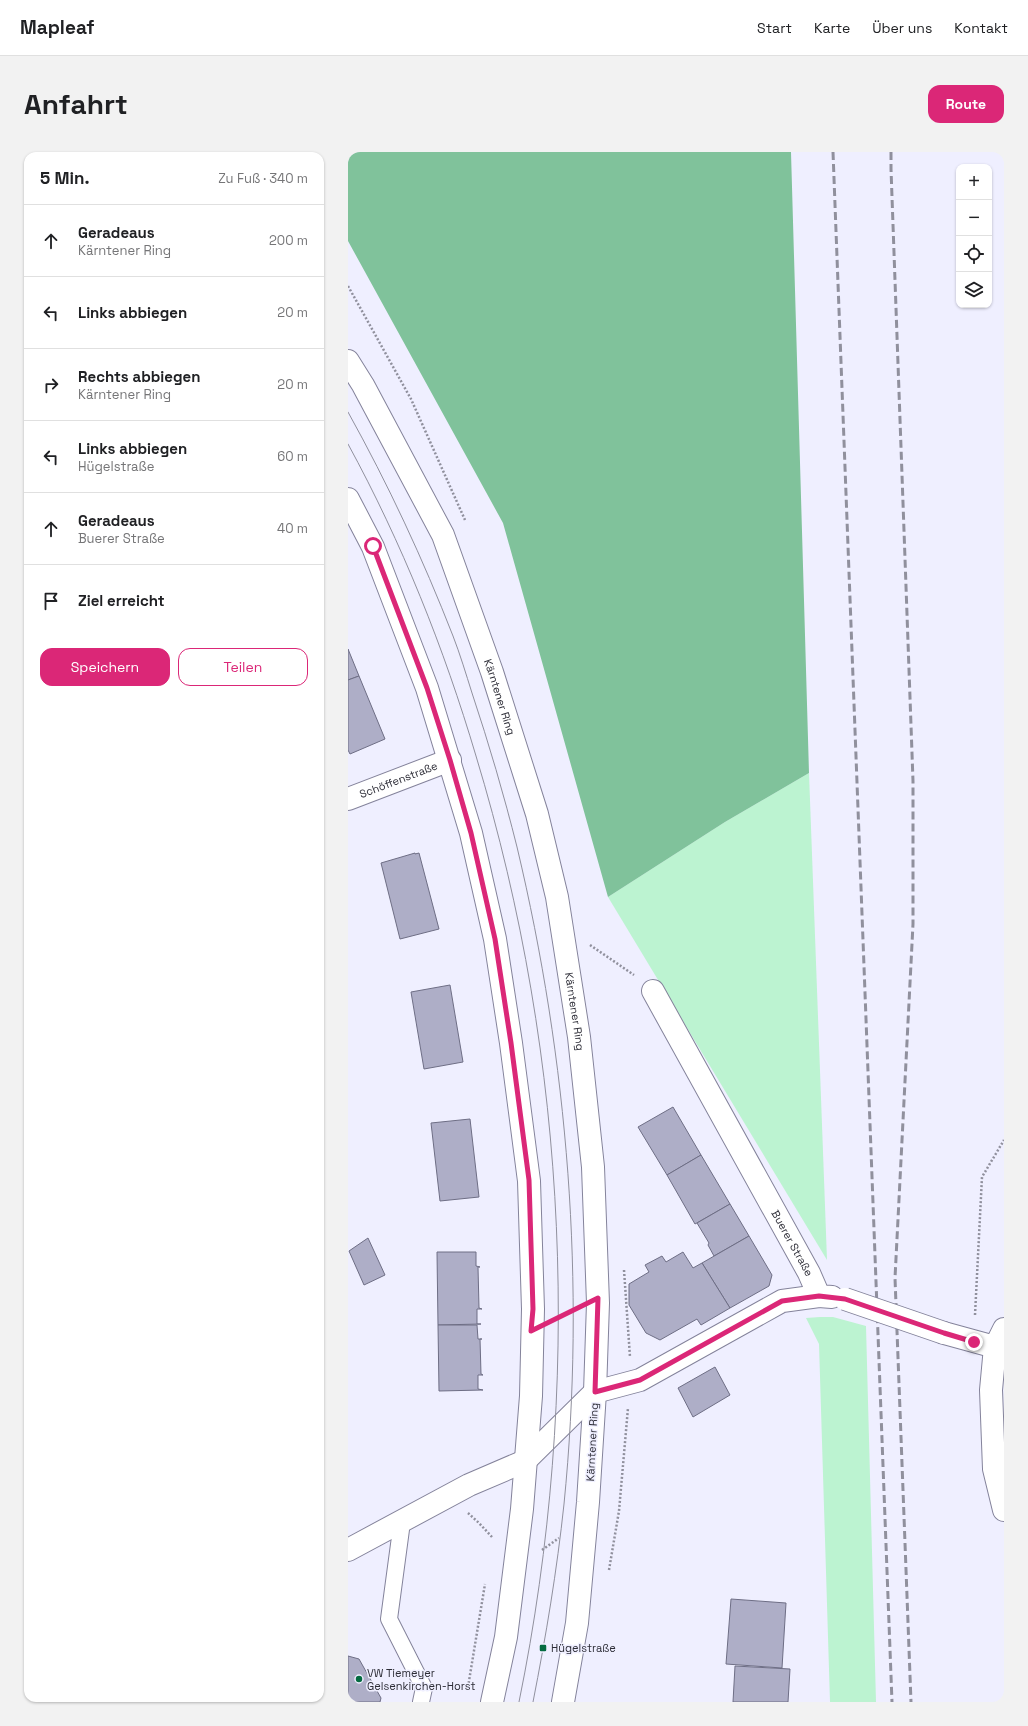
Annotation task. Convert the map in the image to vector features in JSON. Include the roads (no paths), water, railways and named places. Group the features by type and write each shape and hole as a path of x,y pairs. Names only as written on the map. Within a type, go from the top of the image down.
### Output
{"main road":[{"name":"Kärntener Ring","path":"348,361 443,535 492,672 537,814 557,897 579,1037 593,1167 598,1298 595,1392 587,1519 577,1623 563,1702"},
{"path":"348,499 373,546 427,688 471,833 495,939 511,1043 529,1180 533,1309 531,1331 531,1396 522,1509 515,1568 506,1638 492,1702"},
{"name":"Schöffenstraße","path":"348,800 450,760"},
{"name":"Buerer Straße","path":"652,991 809,1274 819,1296"},
{"path":"348,1550 469,1485 525,1462 595,1392 640,1380 782,1301 819,1296 845,1299 974,1342 999,1338 991,1390 994,1469 1004,1510"}],"lane":[{"path":"402,1522 389,1619 424,1688 421,1702"}],"tram line":[{"path":"348,412 377,467 417,550 442,607 461,657 496,770 517,847 535,928 549,1009 560,1091 568,1173 572,1256 573,1339 570,1421 564,1504 551,1603 533,1702"},
{"path":"348,444 368,481 404,558 436,636 464,716 507,872 531,989 547,1107 556,1226 558,1346 552,1465 539,1584 519,1702"}],"railway":[{"path":"833,152 892,1702"},
{"path":"891,152 913,781 913,924 895,1278 911,1702"}],"place":[{"name":"Hügelstraße","path":"543,1648"},
{"name":"VW Tiemeyer Gelsenkirchen-Horst","path":"359,1679"}]}
